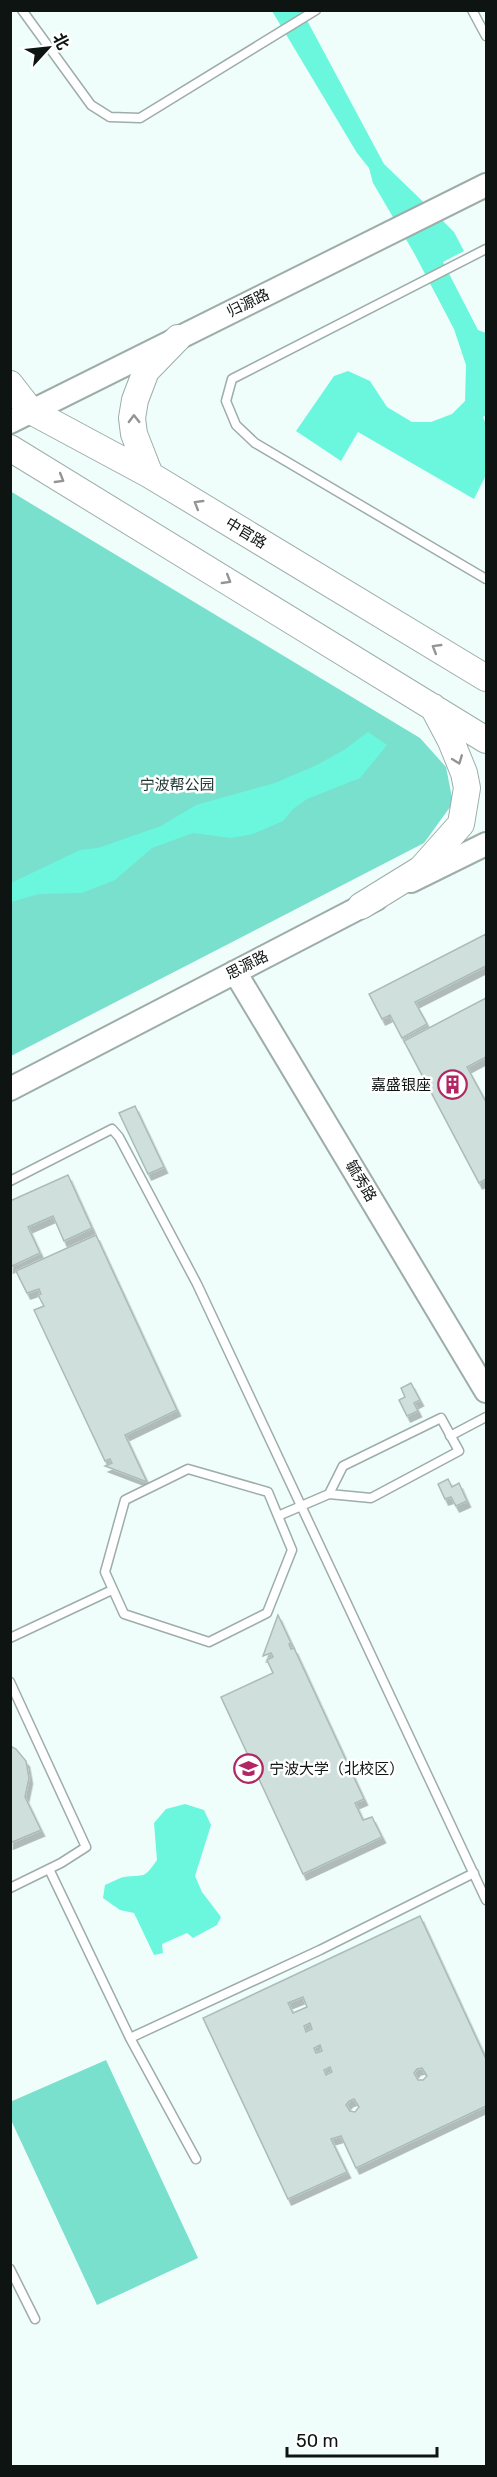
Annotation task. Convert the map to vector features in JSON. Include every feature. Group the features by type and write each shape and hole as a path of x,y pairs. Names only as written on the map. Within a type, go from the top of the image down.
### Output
{"main road":[{"path":"150,475 134,434 132,418 135,400 146,371 178,338"},
{"name":"中官路","path":"10,384 20,416 150,475 486,678"},
{"path":"10,448 486,740"},
{"path":"361,906 421,869 461,824 467,788 464,773 451,741 433,707"}],"street":[{"name":"归源路","path":"20,416 486,185"},
{"name":"思源路","path":"10,1089 361,906 486,844"},
{"name":"毓秀路","path":"235,972 486,1391"}],"lane":[{"path":"22,10 72,75 91,105 110,117 123,119 140,118 316,10"},
{"path":"472,10 486,36"},
{"path":"486,249 232,380 226,401 236,425 255,443 486,579"},
{"path":"10,1181 112,1129 119,1137 197,1284 486,1900"},
{"path":"450,1436 486,1417"},
{"path":"278,1516 328,1494 371,1498 459,1451 441,1418 343,1466 328,1494"},
{"path":"188,1469 268,1492 292,1550 267,1612 209,1642 124,1614 112,1590 105,1572 125,1500 188,1469"},
{"path":"10,1638 112,1590"},
{"path":"10,1682 86,1847 10,1888"},
{"path":"49,1869 130,2038 196,2159"},
{"path":"130,2038 320,1950 474,1873"},
{"path":"10,2269 35,2319"}],"green space":[{"name":"宁波帮公园","path":"10,491 420,738 446,767 453,803 424,843 11,1056"},
{"path":"106,2060 198,2258 97,2305 11,2120 10,2102"}],"shaded area":[{"path":"272,11 302,11 384,164 454,232 464,251 443,262 478,330 486,333 486,415 483,417 486,424 486,475 474,499 358,432 341,461 296,431 334,376 348,371 370,381 387,407 412,422 431,422 452,414 465,401 466,365 454,329 414,253 373,183 369,168 357,153"},
{"path":"368,732 387,745 360,778 307,799 293,809 283,821 253,834 231,838 193,833 152,848 115,880 82,893 39,894 11,902 11,883 80,850 98,848 161,826 196,805 275,783 317,765 344,750"},
{"path":"185,1804 204,1810 211,1825 195,1876 202,1892 221,1917 217,1925 193,1938 187,1933 162,1944 163,1953 154,1955 134,1913 120,1910 103,1898 105,1885 122,1878 143,1875 149,1871 157,1860 154,1823 166,1809"}],"building":[{"path":"486,934 486,966 415,1002 427,1024 402,1038 390,1015 382,1019 369,994"},
{"name":"嘉盛银座","path":"486,998 486,1057 467,1067 486,1102 486,1179 479,1183 404,1041"},
{"path":"135,1106 164,1167 148,1174 119,1113"},
{"path":"68,1175 92,1228 64,1241 53,1216 28,1227 40,1253 10,1267 10,1201"},
{"path":"96,1235 177,1410 125,1435 147,1482 105,1466 112,1463 110,1459 105,1461 34,1310 44,1306 38,1295 41,1294 39,1289 27,1293 16,1271"},
{"path":"411,1383 420,1400 414,1403 418,1411 407,1416 399,1400 405,1397 401,1388"},
{"path":"448,1479 452,1487 459,1483 467,1501 456,1506 451,1497 445,1499 438,1484"},
{"path":"278,1615 291,1643 289,1644 291,1649 294,1648 364,1799 355,1803 363,1820 372,1817 382,1837 303,1874 221,1697 273,1673 267,1660 273,1657 271,1653 263,1656"},
{"path":"10,1746 16,1749 26,1761 29,1778 25,1797 41,1830 10,1843"},
{"path":"420,1916 486,2059 486,2106 356,2168 341,2136 331,2139 347,2172 288,2199 203,2018","holes":["303,1997 307,2007 293,2013 288,2003","310,2023 312,2029 306,2032 304,2026","320,2045 322,2051 316,2053 314,2048","330,2067 332,2072 326,2075 324,2070","422,2068 427,2076 423,2080 418,2080 414,2073 417,2069","354,2099 359,2107 355,2112 350,2111 346,2105"]}],"place":[{"name":"嘉盛银座","path":"452,1085"},
{"name":"宁波大学（北校区）","path":"248,1769"}]}
